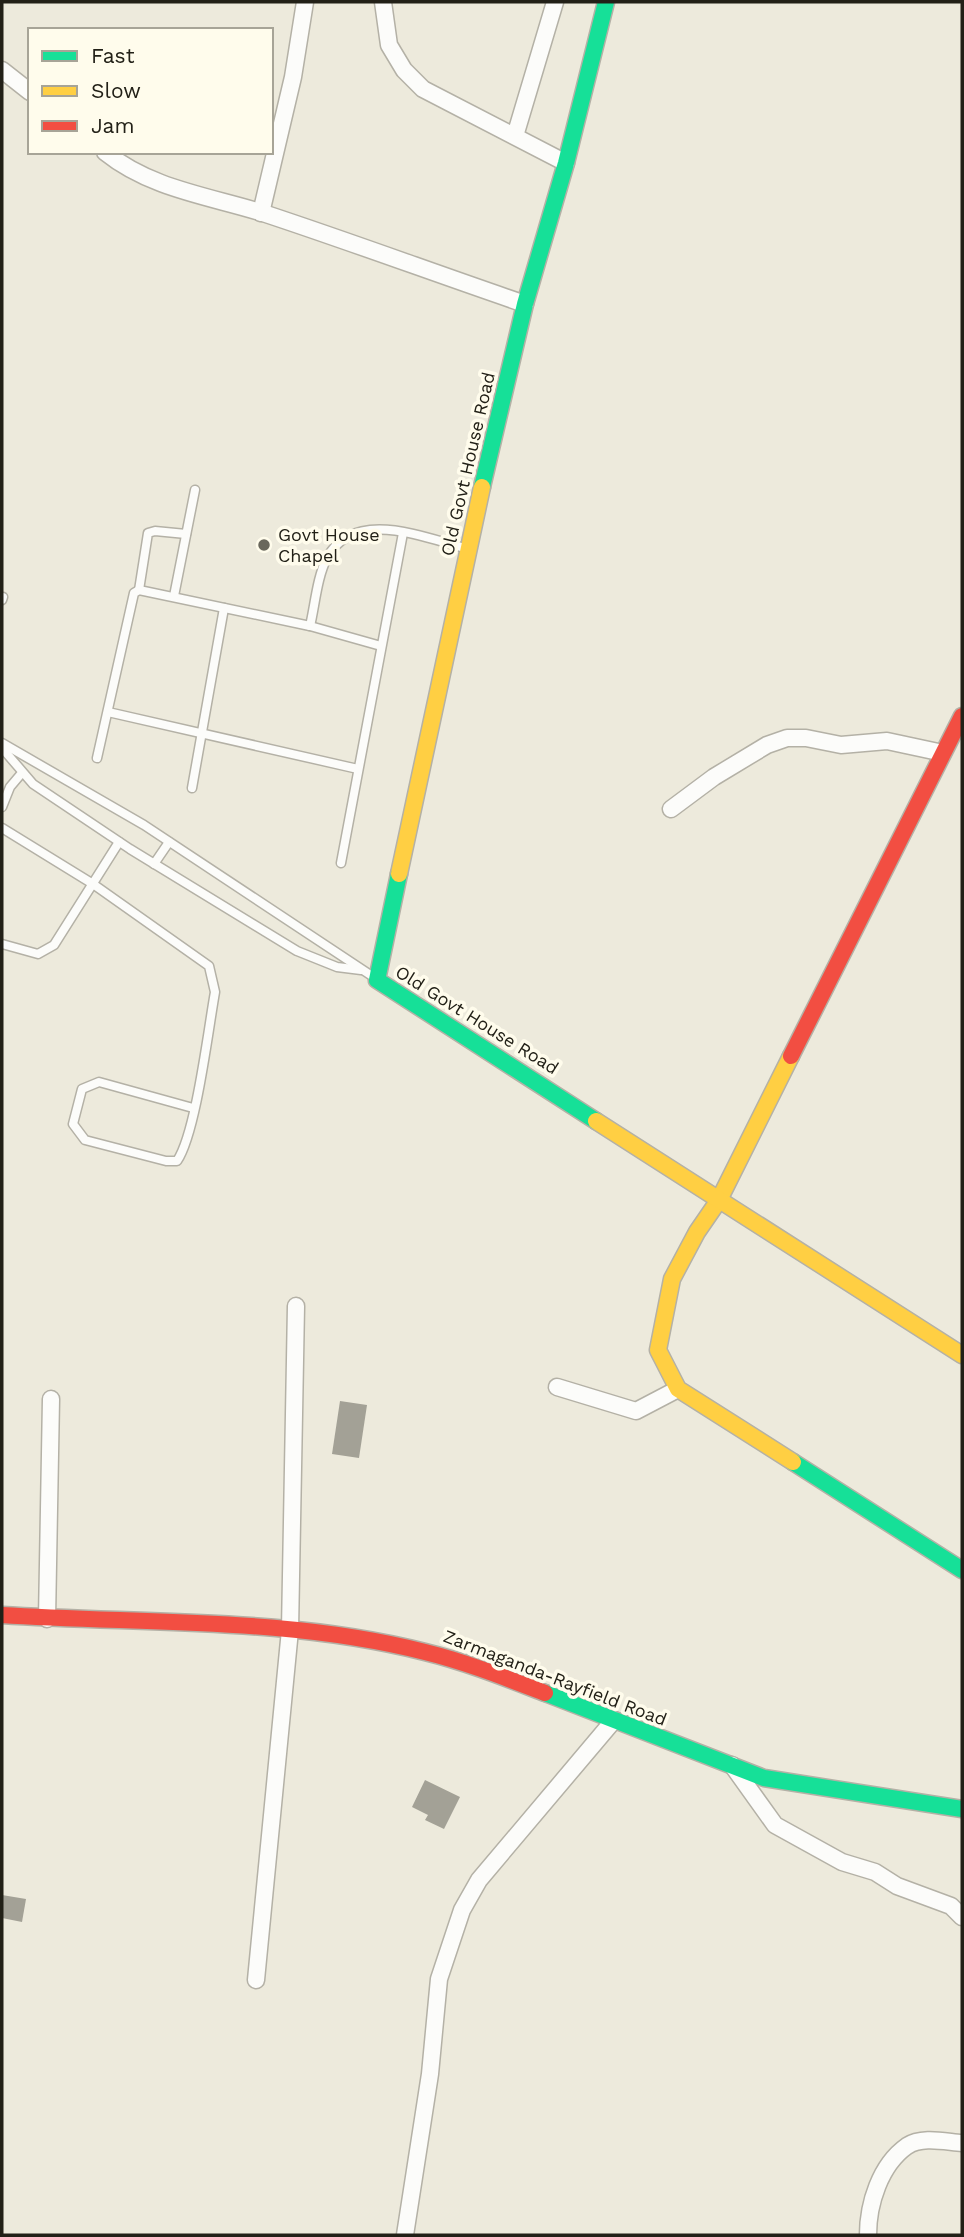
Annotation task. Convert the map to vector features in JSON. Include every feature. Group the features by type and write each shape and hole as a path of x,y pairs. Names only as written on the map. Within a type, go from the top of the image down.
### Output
{"street":[{"path":"261,213 293,77 305,2"},
{"path":"383,2 389,45 404,70 423,89 566,163"},
{"path":"515,136 555,2"},
{"name":"Old Govt House Road","path":"606,2 566,163 525,304 371,975 962,1355"},
{"path":"2,70 28,90"},
{"path":"108,154 145,177 167,186 261,213 525,304"},
{"path":"962,716 719,1200 697,1232 672,1279 658,1350 678,1389 962,1570"},
{"path":"671,808 725,770 767,745 787,738 806,738 841,745 887,741 943,753"},
{"path":"256,1980 290,1630 296,1306"},
{"path":"557,1387 636,1411 678,1389"},
{"path":"47,1619 51,1399"},
{"name":"Zarmaganda-Rayfield Road","path":"2,1615 290,1630 382,1641 438,1653 777,1780 962,1809"},
{"path":"405,2235 430,2074 439,1979 462,1910 480,1880 614,1720"},
{"path":"732,1765 775,1825 842,1862 875,1872 897,1886 951,1906 962,1917"},
{"path":"868,2235 873,2193 890,2165 908,2145 933,2140 962,2143"}],"lane":[{"path":"174,596 195,490"},
{"path":"310,626 326,559 339,541 351,532 374,529 468,548"},
{"path":"139,590 148,533 155,531 186,534"},
{"path":"341,863 403,533"},
{"path":"97,758 134,593 139,590 310,626 381,646"},
{"path":"192,788 224,608"},
{"path":"108,712 358,769"},
{"path":"2,746 169,842 371,975"},
{"path":"2,746 21,774 154,864 297,951 337,967 371,975"},
{"path":"2,807 10,787 21,774"},
{"path":"2,828 93,884 209,965 215,992 193,1108 184,1150 177,1161 166,1161 85,1140 73,1124 82,1089 99,1082 193,1108"},
{"path":"2,944 38,954 54,945 119,842"},
{"path":"154,864 169,842"}],"building":[{"path":"340,1401 367,1405 359,1458 332,1454"},
{"path":"425,1780 460,1797 444,1829 425,1820 428,1815 412,1807"},
{"path":"2,1895 26,1899 22,1922 2,1918"}],"traffic: fast":[{"path":"482,487 525,304 566,163 606,2"},
{"path":"399,874 377,980 596,1121"},
{"path":"793,1462 962,1570"},
{"path":"545,1693 764,1778 962,1809"}],"traffic: slow":[{"path":"399,874 482,487"},
{"path":"791,1056 719,1200 697,1232 672,1279 658,1350 678,1389 793,1462"},
{"path":"596,1121 962,1355"}],"traffic: jam":[{"path":"791,1056 962,716"},
{"path":"2,1615 215,1624 321,1633 440,1656 545,1693"}],"place":[{"name":"Govt House Chapel","path":"264,545"}]}
